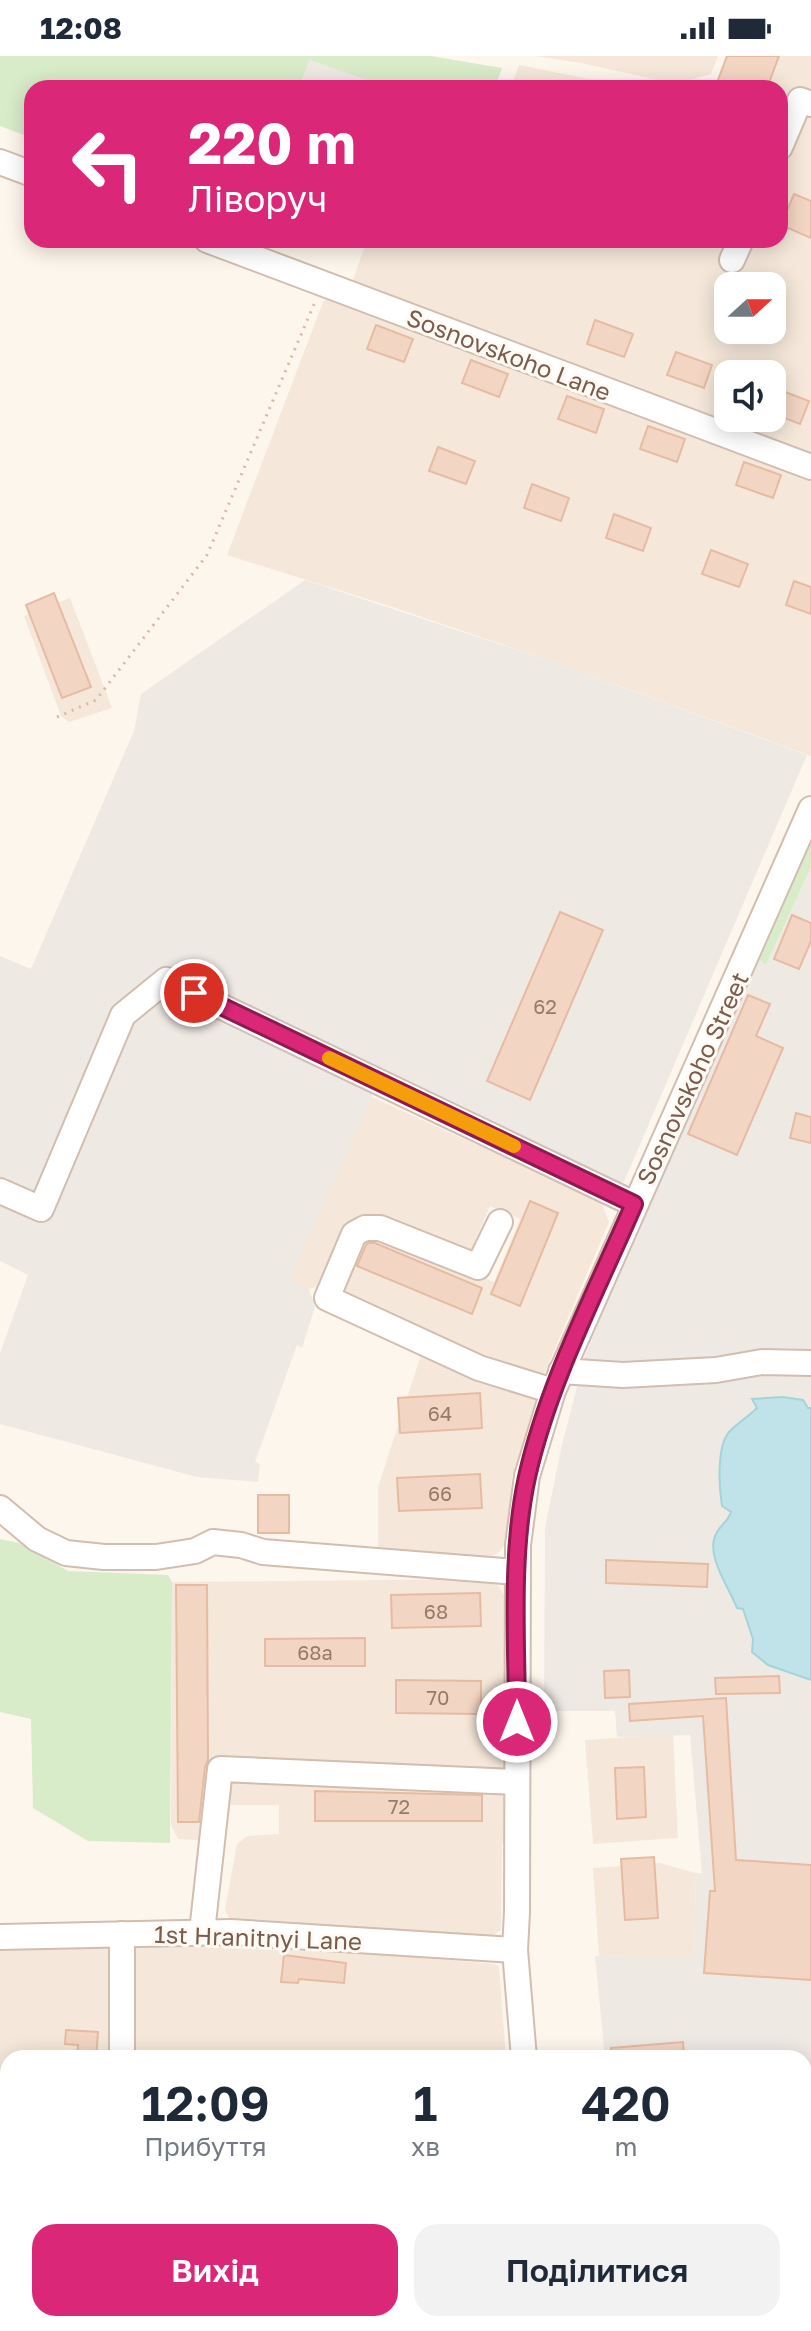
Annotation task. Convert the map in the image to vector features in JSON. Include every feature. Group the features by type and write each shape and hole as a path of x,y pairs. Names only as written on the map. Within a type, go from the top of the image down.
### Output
{"street":[{"path":"788,128 800,100 811,104"},
{"path":"0,162 24,171"},
{"name":"Sosnovskoho Lane","path":"228,248 811,467"},
{"name":"Sosnovskoho Street","path":"523,2050 515,1950 517,1572 527,1476 557,1381 811,809"},
{"path":"0,1191 41,1209 123,1015 166,980 634,1204"},
{"path":"500,1222 478,1267 380,1228 365,1228 354,1234 327,1298 479,1368 557,1381 716,1370 762,1362 811,1363"},
{"path":"0,1508 37,1539 66,1553 156,1557 195,1551 213,1542 241,1545 263,1552 517,1572"},
{"path":"202,1932 220,1769 517,1782"},
{"name":"1st Hranitnyi Lane","path":"0,1937 202,1932 515,1950"},
{"path":"122,1934 122,2050"}],"path":[{"path":"57,717 96,700 207,555 323,284"}],"shaded area":[{"path":"535,56 718,56 711,74 690,80 658,80"},
{"path":"748,56 811,56 811,453 754,432 786,432 786,360 714,360 714,417 352,283 364,248 788,248 788,80 738,80"},
{"path":"310,60 369,80 301,80"},
{"path":"519,65 594,80 514,80"},
{"path":"328,298 811,479 811,756 548,660 227,555 323,302"},
{"path":"305,580 548,660 807,755 624,1182 615,1183 367,1074 372,1097 289,1280 309,1289 315,1307 302,1348 297,1345 255,1462 260,1464 258,1482 197,1477 0,1424 0,1353 28,1275 0,1261 0,956 31,969 134,731 141,694"},
{"path":"70,598 112,708 69,722 61,716 24,616"},
{"path":"811,867 811,2050 604,2050 595,1956 694,1958 696,1873 702,1873 690,1735 617,1737 615,1711 544,1711 545,1528 584,1359 601,1315 675,1140 685,1125 743,992 759,960 766,965"},
{"path":"372,1097 601,1202 609,1222 541,1381 347,1301 342,1291 365,1238 382,1237 494,1282 520,1219 490,1206 469,1256 368,1216 320,1286 309,1289 288,1280"},
{"path":"422,1352 538,1393 512,1477 504,1546 488,1558 382,1560 378,1547 378,1487"},
{"path":"487,1579 497,1584 507,1607 511,1843 502,1844 501,1930 491,1937 230,1920 225,1910 237,1844 247,1836 279,1834 279,1805 222,1805 213,1841 178,1839 171,1825 172,1582"},
{"path":"673,1734 678,1838 593,1844 585,1740"},
{"path":"660,1863 696,1873 694,1959 599,1956 593,1868"},
{"path":"229,1942 495,1964 499,1967 505,2050 0,2050 0,1951"}],"green space":[{"path":"0,56 431,56 502,68 498,80 367,80 310,60 301,80 24,80 24,135 0,126"},
{"path":"811,841 811,867 766,965 759,960"},
{"path":"0,1539 19,1543 68,1571 168,1575 172,1582 170,1843 88,1841 33,1808 31,1719 0,1712"}],"water":[{"path":"783,1397 803,1400 811,1408 811,1680 768,1665 752,1652 753,1639 743,1609 737,1608 719,1571 713,1542 731,1512 722,1506 720,1488 721,1455 726,1436 757,1408 752,1399"}],"building":[{"path":"727,56 779,56 770,80 718,80"},
{"path":"794,194 811,201 811,238 788,228 788,208"},
{"path":"595,320 633,334 624,357 587,344"},
{"path":"376,325 413,339 404,362 367,349"},
{"path":"676,352 712,365 704,388 667,375"},
{"path":"471,360 508,374 499,397 462,383"},
{"path":"786,392 809,401 800,424 786,418"},
{"path":"567,396 604,409 596,433 558,419"},
{"path":"648,426 685,439 677,462 640,449"},
{"path":"438,447 475,461 466,484 429,471"},
{"path":"744,462 781,475 773,498 736,485"},
{"path":"532,484 569,498 561,521 524,508"},
{"path":"614,514 651,528 643,551 606,538"},
{"path":"711,550 748,564 739,587 702,574"},
{"path":"794,581 811,587 811,614 786,605"},
{"path":"54,593 91,687 62,698 26,605"},
{"path":"560,912 603,930 530,1100 487,1081"},
{"path":"792,915 811,923 811,941 799,969 774,959"},
{"path":"748,995 770,1004 756,1036 783,1048 737,1155 688,1134"},
{"path":"796,1113 811,1117 811,1143 790,1138"},
{"path":"530,1201 558,1213 520,1306 491,1294"},
{"path":"369,1243 482,1288 472,1314 357,1266"},
{"path":"480,1393 482,1428 400,1433 398,1398"},
{"path":"480,1474 482,1508 399,1511 397,1478"},
{"path":"258,1495 289,1495 289,1533 258,1533"},
{"path":"606,1560 708,1564 707,1587 606,1583"},
{"path":"176,1585 207,1585 208,1760 199,1822 178,1822"},
{"path":"480,1593 481,1626 392,1628 391,1595"},
{"path":"365,1638 365,1666 265,1666 265,1639"},
{"path":"629,1670 630,1697 605,1698 604,1671"},
{"path":"779,1676 780,1693 716,1694 715,1678"},
{"path":"396,1680 481,1681 481,1714 396,1713"},
{"path":"726,1698 736,1860 811,1865 811,1980 704,1973 710,1891 715,1891 703,1716 630,1721 629,1704"},
{"path":"644,1767 646,1817 617,1819 615,1768"},
{"path":"315,1791 482,1795 482,1821 315,1821"},
{"path":"654,1857 658,1918 625,1920 621,1859"},
{"path":"284,1955 346,1963 344,1983 299,1979 298,1983 281,1982"},
{"path":"66,2030 98,2032 97,2050 78,2050 78,2045 65,2044"},
{"path":"683,2042 684,2050 611,2050"}],"slow traffic":[{"path":"329,1058 514,1146"}],"route":[{"path":"194,993 634,1204 553,1391 527,1476 518,1545 517,1722"}]}
